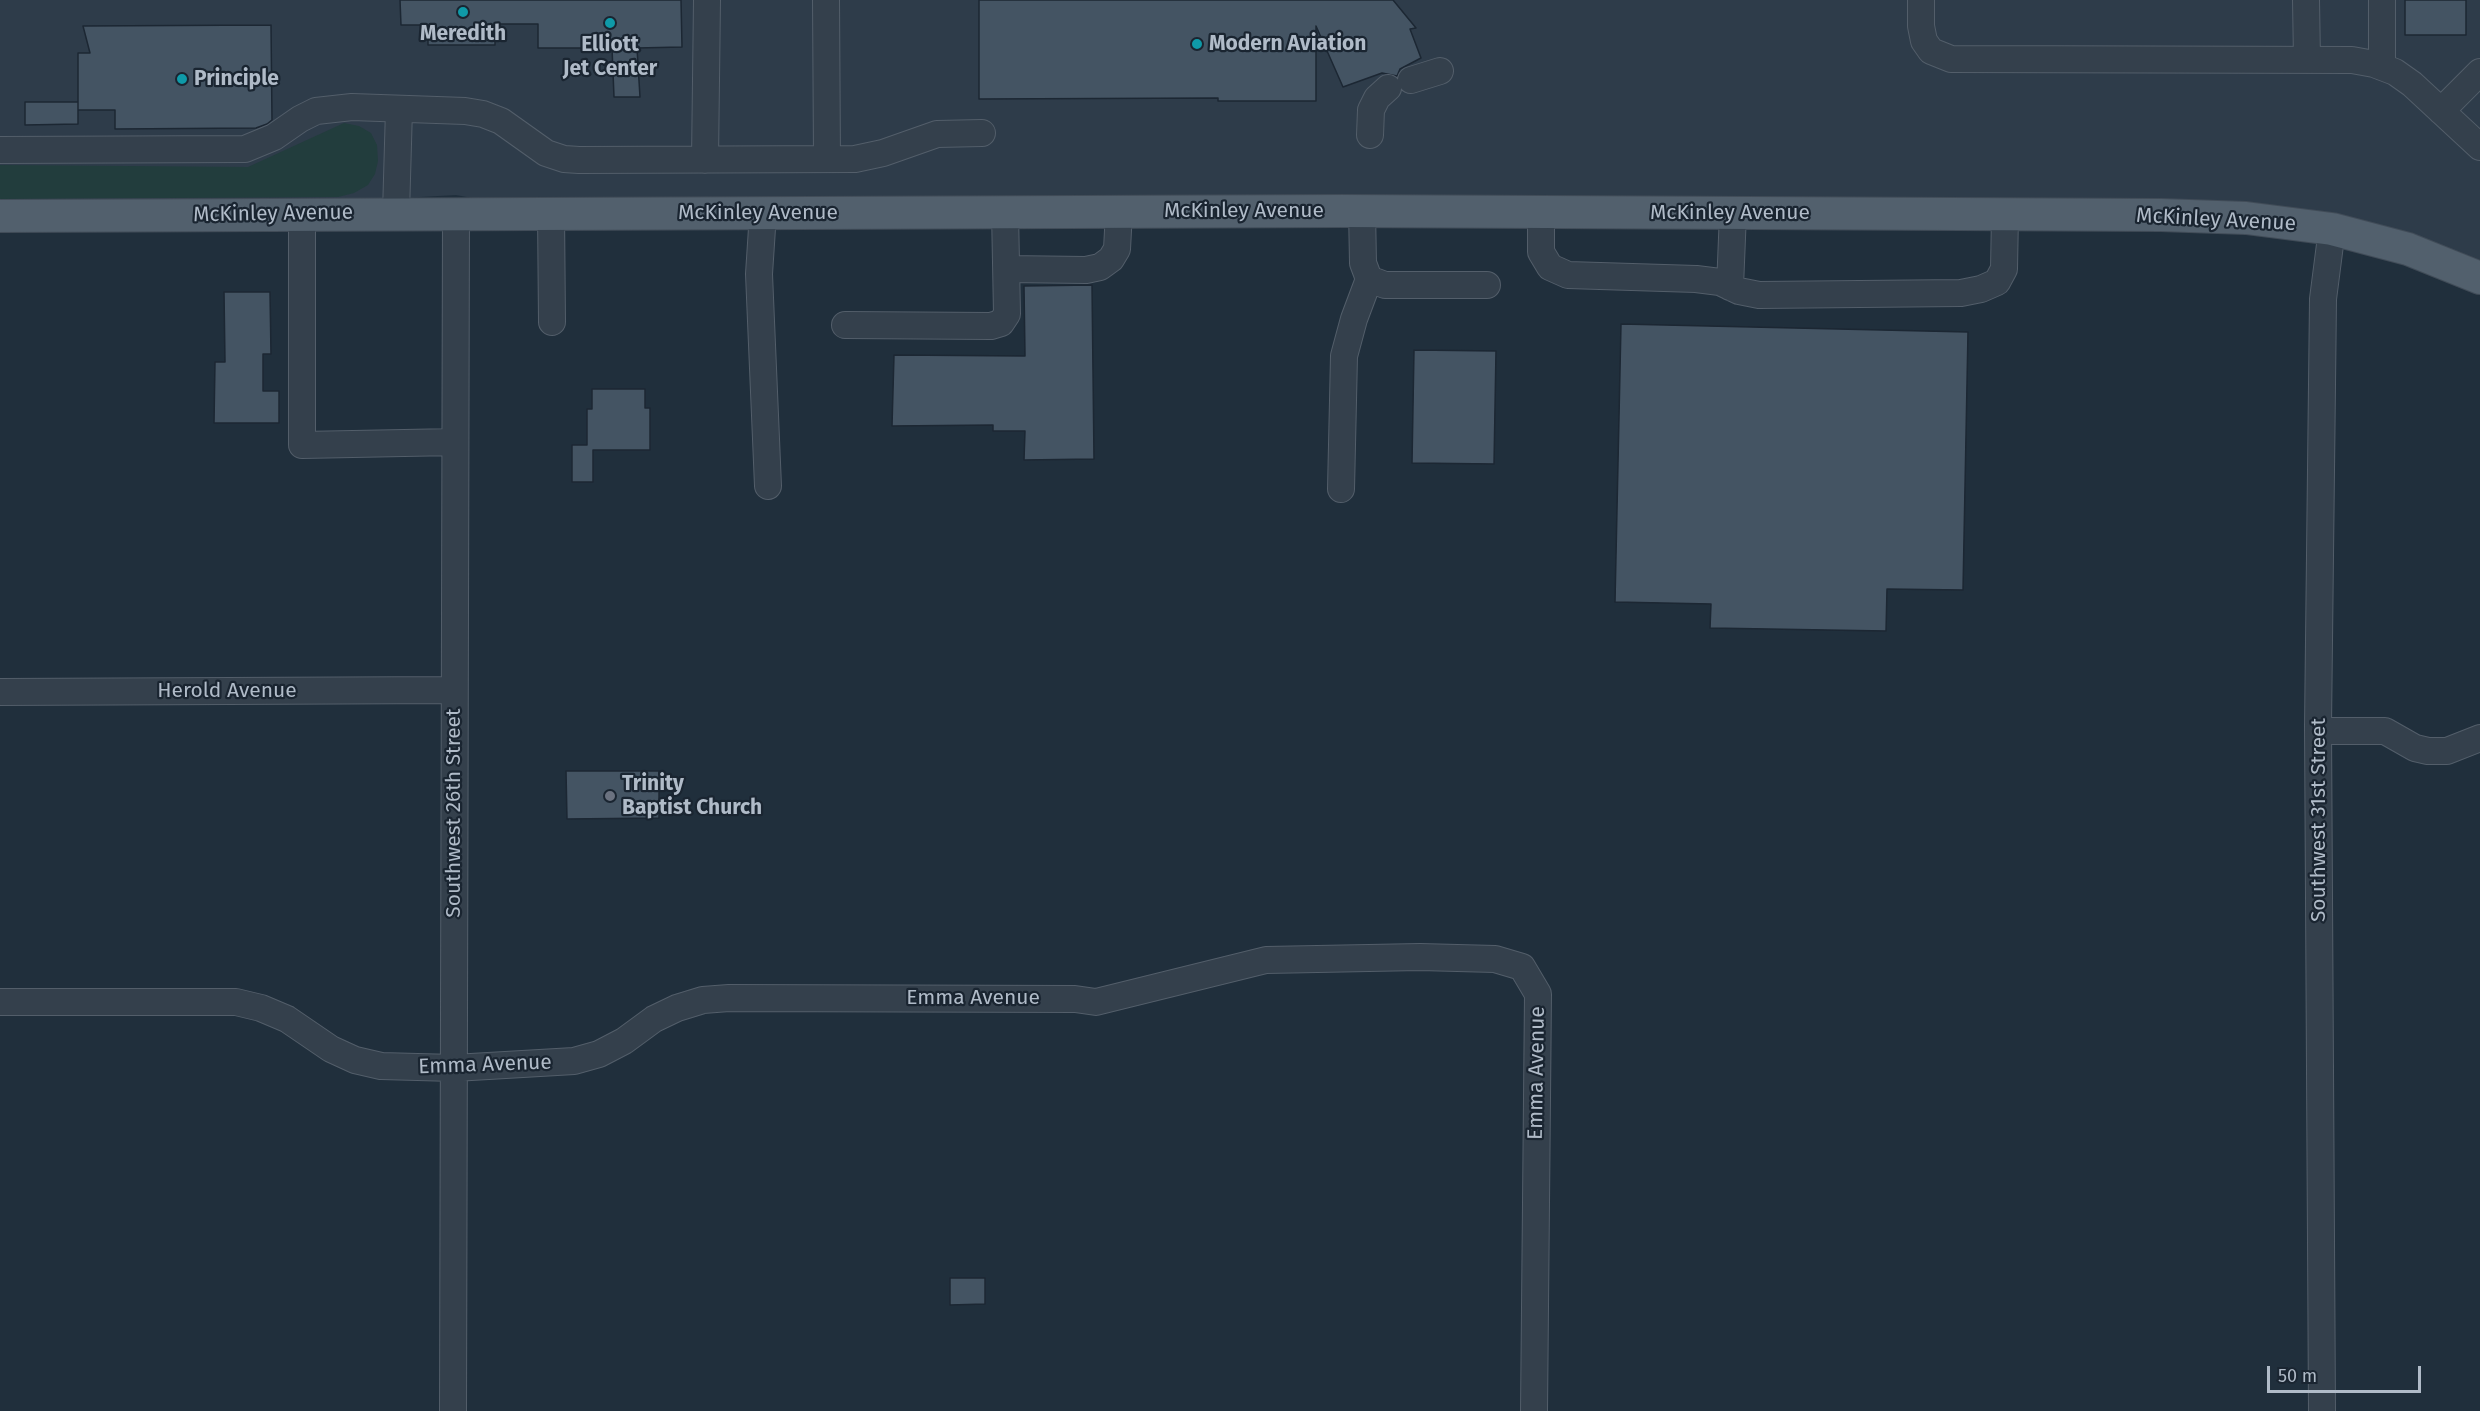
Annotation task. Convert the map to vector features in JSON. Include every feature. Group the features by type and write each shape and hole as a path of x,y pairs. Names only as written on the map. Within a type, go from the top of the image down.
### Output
{"main road":[{"name":"McKinley Avenue","path":"0,216 1362,211 2246,218 2332,229 2408,249 2480,278"}],"street":[{"path":"705,160 707,0"},
{"path":"826,0 827,159"},
{"path":"1921,0 1921,26 1924,41 1931,51 1951,59 2352,60 2382,67 2395,72 2412,84 2480,147"},
{"path":"2306,0 2307,60"},
{"path":"2382,0 2382,67"},
{"path":"1370,135 1371,110 1377,98 1400,84 1440,70"},
{"path":"2440,111 2478,76"},
{"path":"0,150 244,149 274,137 316,111 352,107 465,111 483,114 501,122 546,153 564,159 855,159 882,153 937,134 982,133"},
{"path":"396,213 399,109"},
{"path":"1341,489 1344,356 1354,319 1369,279 1363,263 1362,211"},
{"path":"845,326 991,326 1001,323 1007,314 1005,212"},
{"path":"1007,269 1086,270 1100,267 1111,259 1117,249 1119,212"},
{"path":"1541,212 1541,252 1550,267 1568,275 1695,279 1720,282 1730,287 1759,294 1961,293 1981,289 1997,282 2004,269 2005,215"},
{"path":"551,213 552,322"},
{"path":"763,213 759,274 768,486"},
{"path":"1730,287 1733,213"},
{"path":"302,214 302,445 455,442"},
{"name":"Southwest 26th Street","path":"453,1411 456,214"},
{"name":"Southwest 31st Street","path":"2322,1411 2318,732 2323,299 2332,229"},
{"path":"1369,279 1385,285 1487,285"},
{"name":"Herold Avenue","path":"0,692 454,690"},
{"path":"2318,732 2385,732 2415,748 2428,752 2447,752 2480,738"},
{"name":"Emma Avenue","path":"0,1002 237,1002 261,1008 287,1019 331,1049 355,1060 381,1066 454,1068 574,1061 599,1054 677,1008 703,1000 1075,999 1095,1002 1266,960 1420,957 1495,959 1522,966 1538,994 1534,1411"}],"shaded area":[{"path":"0,0 2480,0 2480,278 2332,229 551,213 456,195 82,216 0,216"}],"green space":[{"path":"344,123 359,126 371,133 377,145 378,161 375,174 368,185 354,193 338,197 0,199 0,165 248,167"}],"building":[{"path":"400,0 681,0 682,47 637,48 640,97 614,97 612,48 538,48 538,24 495,24 495,45 428,45 428,25 401,25"},
{"name":"Modern Aviation","path":"979,0 1393,0 1416,28 1410,29 1421,58 1400,69 1397,76 1382,73 1343,87 1316,26 1316,101 1218,101 1218,98 979,99"},
{"path":"2405,0 2466,0 2466,35 2405,35"},
{"name":"Principle","path":"271,25 272,120 267,124 256,128 115,129 115,110 78,110 78,53 90,53 83,26"},
{"path":"25,102 78,102 78,124 25,125"},
{"path":"1092,285 1094,459 1024,460 1025,431 993,431 993,425 892,426 894,355 1025,356 1024,286"},
{"path":"224,292 270,292 271,354 263,354 263,391 279,391 279,423 214,423 215,362 225,362"},
{"path":"1621,324 1968,332 1963,590 1887,589 1886,631 1710,628 1711,604 1615,602"},
{"path":"1414,350 1496,351 1494,464 1412,463"},
{"path":"592,389 645,389 645,408 650,408 650,450 593,450 593,482 572,482 572,445 587,445 587,409 592,409"},
{"name":"Trinity Baptist Church","path":"566,771 659,771 659,818 567,819"},
{"path":"950,1278 985,1278 985,1304 950,1305"}],"place":[{"name":"Meredith","path":"463,12"},
{"name":"Elliott Jet Center","path":"610,23"},
{"name":"Modern Aviation","path":"1197,44"},
{"name":"Principle","path":"182,79"},
{"name":"Trinity Baptist Church","path":"610,796"}]}
